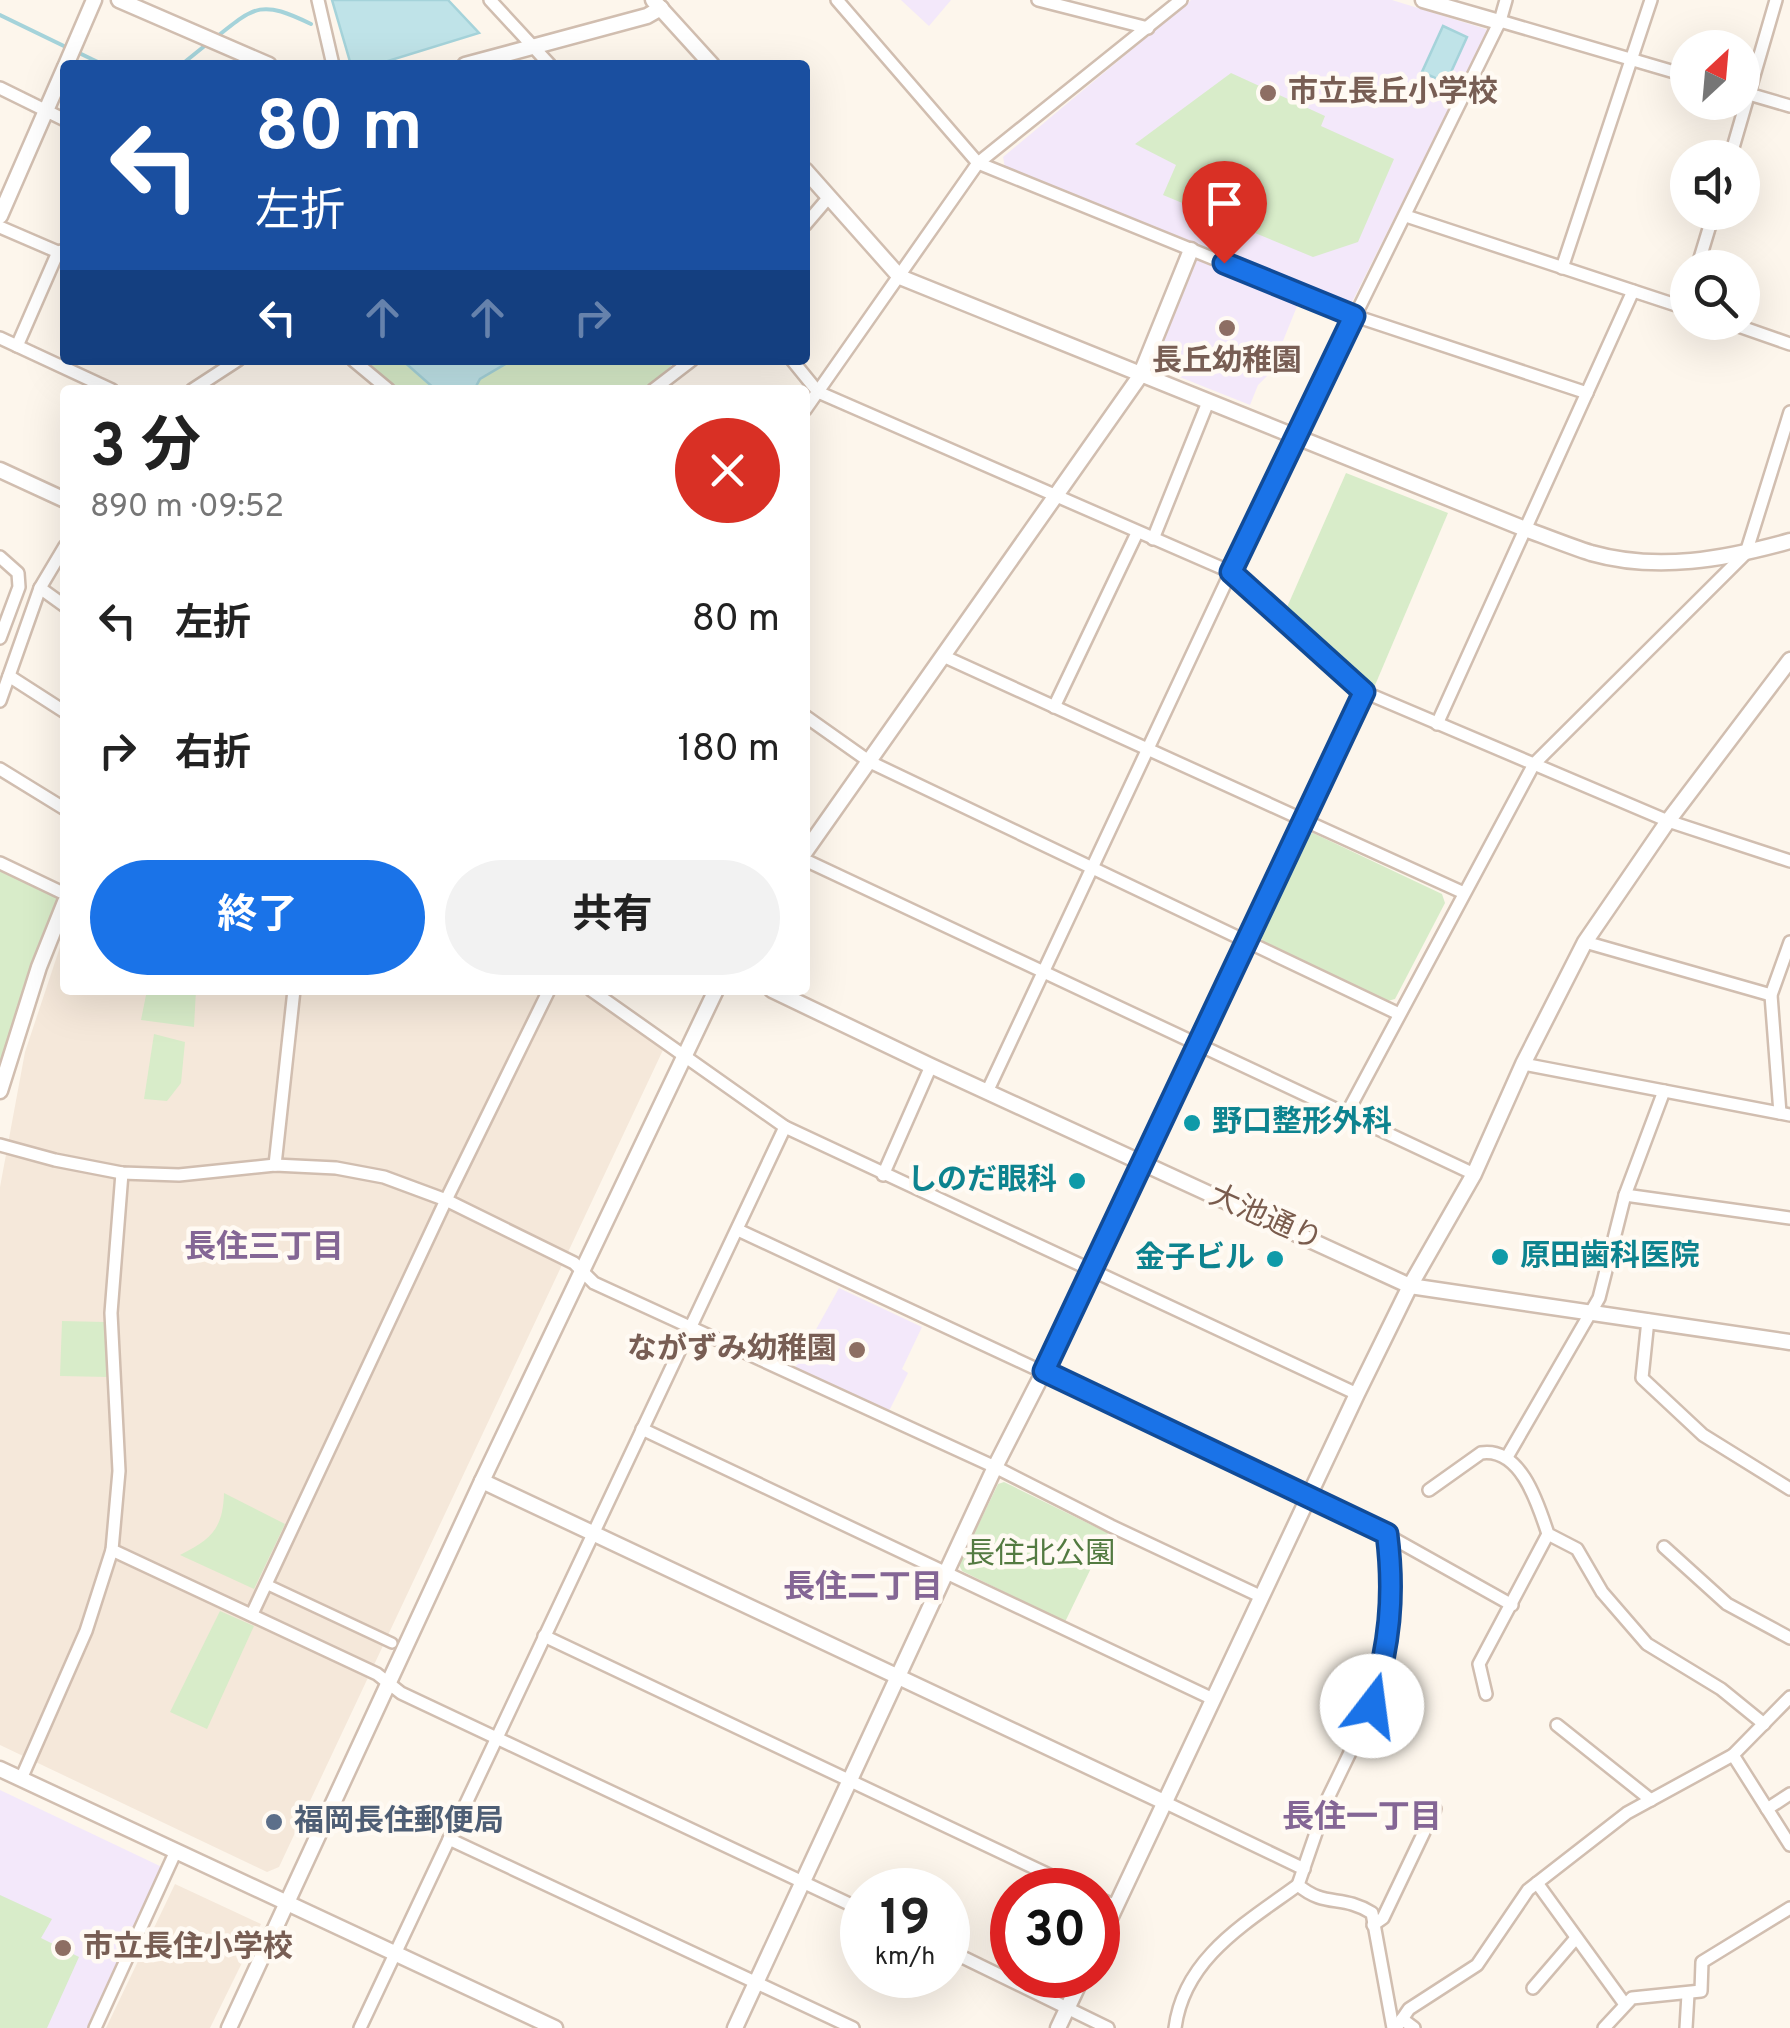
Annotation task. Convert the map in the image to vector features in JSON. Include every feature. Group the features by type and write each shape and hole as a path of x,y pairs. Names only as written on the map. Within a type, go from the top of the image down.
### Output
{"street":[{"path":"69,60 94,0"},
{"path":"119,0 257,60"},
{"path":"318,0 332,60"},
{"path":"490,0 546,60"},
{"path":"838,0 978,163 1354,316 1587,393"},
{"path":"1038,0 1148,28"},
{"path":"810,403 978,163 1181,0"},
{"path":"1422,0 1670,71"},
{"path":"987,1092 1294,437 1406,216 1506,0"},
{"path":"1562,268 1651,0"},
{"path":"1760,50 1776,0"},
{"path":"484,60 647,16 661,2 708,60"},
{"path":"0,216 60,79"},
{"path":"0,88 60,117"},
{"path":"1760,97 1790,106"},
{"path":"810,176 900,277 1593,554 1676,563 1746,553 1790,541"},
{"path":"810,219 828,197"},
{"path":"1406,216 1670,301"},
{"path":"0,227 60,250"},
{"path":"810,849 1140,376 1191,250"},
{"path":"17,346 60,255"},
{"path":"1438,724 1633,291"},
{"path":"1760,334 1790,344"},
{"path":"0,338 101,385"},
{"path":"200,385 230,365"},
{"path":"359,365 383,385"},
{"path":"660,385 686,365"},
{"path":"796,365 818,392 1231,572 1364,692 1668,821 1790,861"},
{"path":"1152,539 1208,402"},
{"path":"1347,1113 1534,764 1746,553 1790,412"},
{"path":"0,470 60,498"},
{"path":"1054,707 1137,533"},
{"path":"0,701 40,588 60,554"},
{"path":"0,558 18,573 19,587 0,638"},
{"path":"40,588 60,602"},
{"path":"943,656 1464,893"},
{"path":"1120,1895 1356,1394 1410,1286 1474,1174 1523,1064 1586,942 1668,821 1790,660"},
{"path":"10,676 60,709"},
{"path":"735,2028 995,1467 1364,692"},
{"path":"810,720 870,762 1399,1014"},
{"path":"0,769 60,806"},
{"path":"810,858 1474,1174"},
{"path":"0,863 60,892"},
{"path":"0,1092 39,966 60,914"},
{"path":"1586,942 1771,995"},
{"path":"1523,1064 1785,1114 1771,995 1790,942"},
{"path":"275,1165 293,995"},
{"path":"252,1614 547,995"},
{"path":"598,995 785,1128 1356,1394"},
{"path":"230,2028 482,1481 714,995"},
{"name":"大池通り","path":"782,995 1410,1286 1790,1342"},
{"path":"883,1175 931,1066"},
{"path":"1507,1457 1599,1298 1625,1195 1664,1091"},
{"path":"360,2028 785,1128"},
{"path":"0,1144 122,1173 179,1175 275,1165 336,1168 384,1177 446,1200 574,1263 594,1283 995,1467 1262,1596"},
{"path":"21,1779 86,1630 112,1550 119,1471 112,1313 122,1173"},
{"path":"1625,1195 1790,1218"},
{"path":"738,1230 1387,1534 1512,1605"},
{"path":"1648,1320 1642,1378 1703,1435 1790,1489"},
{"path":"642,1429 1213,1699"},
{"path":"1429,1490 1481,1452 1507,1457 1535,1493 1548,1534 1576,1549 1602,1592 1647,1644 1721,1689 1764,1724"},
{"path":"482,1481 1304,1869"},
{"path":"1174,2028 1178,2004 1217,1944 1298,1885 1328,1798 1372,1706 1388,1649 1391,1568 1387,1534"},
{"path":"1486,1694 1479,1664 1548,1534"},
{"path":"1664,1547 1727,1604 1790,1638"},
{"path":"112,1550 840,1900"},
{"path":"266,1584 392,1644"},
{"path":"544,1636 1035,1868"},
{"path":"1397,2025 1410,2009 1477,1965 1536,1883 1627,1813 1732,1756 1790,1697"},
{"path":"1556,1725 1651,1800"},
{"path":"1732,1756 1790,1845"},
{"path":"0,1769 555,2028"},
{"path":"1766,1808 1790,1794"},
{"path":"1373,1925 1383,1918 1434,1809"},
{"path":"449,1839 853,2028"},
{"path":"95,2028 175,1853"},
{"path":"1536,1883 1624,2002"},
{"path":"1298,1885 1315,1900 1352,1900 1372,1913 1397,2025"},
{"path":"1604,2028 1624,2002 1632,1998 1701,1991 1702,1962 1790,1908"},
{"path":"1532,1988 1576,1938"},
{"path":"970,1960 1108,2028"},
{"path":"1686,2028 1688,1994"},
{"path":"1058,2028 1072,1998"},
{"path":"1397,2025 1414,2028"}],"shaded area":[{"path":"901,0 951,0 929,26"},
{"name":"市立長丘小学校","path":"1191,0 1392,0 1489,30 1351,304 1005,168 1003,157"},
{"name":"長丘幼稚園","path":"1195,258 1300,299 1270,373 1258,385 1250,405 1157,368 1154,357"},
{"path":"60,947 60,995 588,995 663,1050 279,1867 267,1872 0,1745 0,1187 25,1052"},
{"name":"ながずみ幼稚園","path":"839,1288 922,1327 902,1369 908,1373 887,1415 793,1371"},
{"name":"市立長住小学校","path":"0,1790 164,1868 87,2028 0,2028"},
{"path":"175,1884 261,1924 210,2028 106,2028"}],"green space":[{"path":"1231,73 1325,116 1321,126 1394,159 1358,242 1313,257 1163,195 1176,165 1135,144"},
{"path":"367,365 672,365 650,385 390,385"},
{"path":"1346,473 1448,513 1373,690 1363,689 1284,614"},
{"path":"1313,833 1442,894 1445,903 1395,999 1384,1002 1264,943 1258,933 1304,836"},
{"path":"0,863 60,892 60,909 0,1091"},
{"path":"146,995 196,995 194,1027 141,1020"},
{"path":"154,1034 185,1042 181,1083 167,1101 144,1099"},
{"path":"62,1321 105,1322 108,1377 60,1376"},
{"name":"長住北公園","path":"1004,1482 1108,1533 1065,1622 962,1571 959,1565 998,1484"},
{"path":"224,1493 285,1524 254,1589 180,1555 214,1531"},
{"path":"220,1611 254,1626 207,1729 170,1712"},
{"path":"0,1895 52,1919 41,1938 79,1957 47,2028 0,2028"}],"water":[{"path":"332,0 448,0 479,33 391,60 350,60"},
{"path":"1443,26 1467,37 1446,83 1422,72"},
{"path":"408,365 504,365 477,385 430,385"}],"waterway":[{"path":"214,39 240,19 260,10 281,11 311,24"},
{"path":"0,15 68,48"},
{"path":"187,60 207,44"},
{"path":"77,52 94,60"}],"place":[{"name":"市立長丘小学校","path":"1268,93"},
{"name":"長丘幼稚園","path":"1227,328"},
{"name":"野口整形外科","path":"1192,1123"},
{"name":"しのだ眼科","path":"1077,1181"},
{"name":"原田歯科医院","path":"1500,1257"},
{"name":"金子ビル","path":"1275,1259"},
{"name":"ながずみ幼稚園","path":"857,1350"},
{"name":"福岡長住郵便局","path":"274,1822"},
{"name":"市立長住小学校","path":"63,1948"}],"district":[{"name":"長住三丁目","path":"264,1249"},
{"name":"長住二丁目","path":"863,1589"},
{"name":"長住一丁目","path":"1362,1819"}],"route":[{"path":"1224,263 1354,316 1231,572 1364,692 1044,1371 1387,1534 1391,1568 1388,1649 1372,1706"}]}
